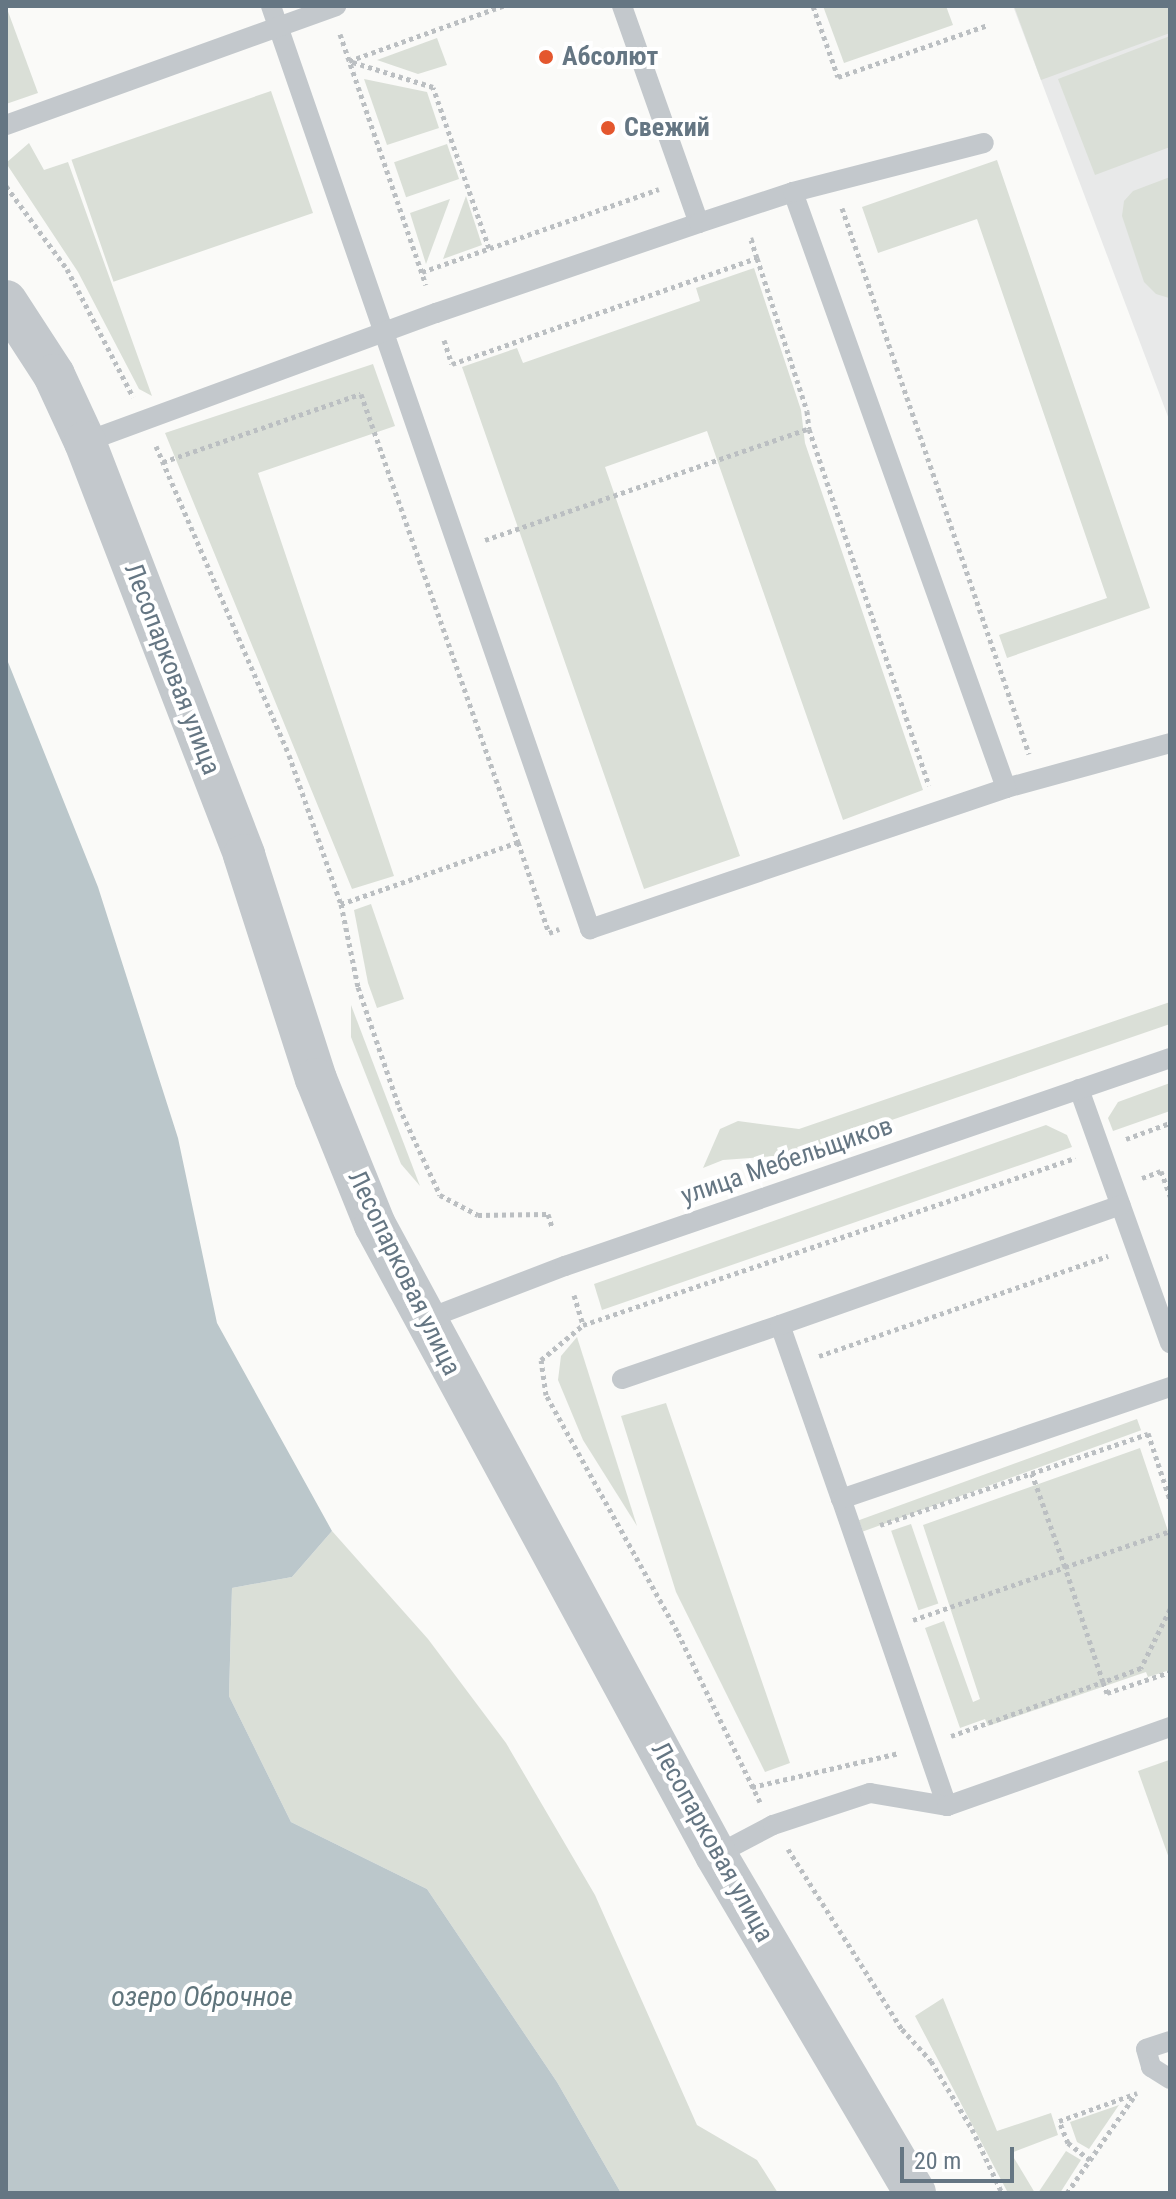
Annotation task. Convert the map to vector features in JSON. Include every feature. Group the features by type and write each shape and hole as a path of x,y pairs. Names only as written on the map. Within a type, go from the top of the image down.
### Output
{"street":[{"name":"Лесопарковая улица","path":"6,301 54,375 85,442 244,855 316,1079 375,1225 716,1855 915,2193"}],"lane":[{"path":"271,6 590,929 1006,788 1170,743"},
{"path":"622,6 699,223"},
{"path":"6,125 334,7"},
{"path":"85,442 436,313 699,223 793,192 984,143"},
{"path":"793,192 1006,788"},
{"name":"улица Мебельщиков","path":"424,1320 565,1266 1170,1058"},
{"path":"1079,1089 1101,1149 1113,1207 1170,1343"},
{"path":"622,1379 1113,1207"},
{"path":"780,1325 947,1806"},
{"path":"841,1499 1170,1387"},
{"path":"716,1855 773,1825 870,1793 947,1806 1170,1727"},
{"path":"1170,2041 1146,2049 1151,2067 1170,2079"}],"path":[{"path":"349,61 503,6"},
{"path":"813,6 838,77 988,25"},
{"path":"334,7 349,61 452,364 757,258"},
{"path":"349,61 433,87 489,248"},
{"path":"422,272 663,188 658,174"},
{"path":"6,186 67,269 145,420 289,755 341,904 358,987 399,1107 440,1195 478,1215 548,1214 552,1227"},
{"path":"933,798 809,429 807,411 751,240 843,207 1001,664"},
{"path":"163,462 361,394 518,842 341,904"},
{"path":"420,563 809,429"},
{"path":"1002,2193 972,2129 931,2061 902,2029 773,1825 677,1631 546,1395 541,1360 583,1325 1170,1123"},
{"path":"1161,1171 1170,1196"},
{"path":"795,1364 1120,1252 1113,1207"},
{"path":"574,1295 583,1325"},
{"path":"853,1534 1148,1434"},
{"path":"1032,1474 1107,1693 1170,1672"},
{"path":"886,1629 1170,1531"},
{"path":"926,1745 1141,1668 1170,1609"},
{"path":"752,1787 903,1753 898,1738"},
{"path":"1067,2193 1151,2067"},
{"path":"1090,2160 1068,2143 1059,2121 1136,2093 1147,2099"}],"shaded area":[{"path":"6,6 38,93 6,104"},
{"path":"823,6 946,6 953,25 844,63"},
{"path":"1013,6 1170,6 1170,422"},
{"path":"1014,6 1170,6 1170,33 1041,80"},
{"path":"1170,36 1170,147 1095,175 1058,79"},
{"path":"437,38 447,65 418,74 377,60"},
{"path":"364,79 427,92 439,128 387,145"},
{"path":"271,91 313,213 113,282 71,160"},
{"path":"29,143 44,170 68,162 152,396 139,389 78,272 6,163"},
{"path":"447,144 459,179 406,197 394,162"},
{"path":"997,160 1150,608 1007,658 999,635 1107,598 977,219 878,253 862,207"},
{"path":"1170,177 1169,298 1156,294 1144,282 1122,216 1124,201 1133,191"},
{"path":"466,196 482,245 443,259"},
{"path":"450,199 426,264 410,213"},
{"path":"754,268 801,410 805,443 923,790 843,820 707,431 605,467 740,856 644,889 462,367 517,348 523,363 700,301 696,288"},
{"path":"373,364 395,426 258,473 394,876 352,889 165,433"},
{"path":"371,904 404,999 377,1008 368,983 354,910"},
{"path":"1170,1002 1170,1024 790,1155 723,1160 703,1168 720,1129 738,1121 799,1129"},
{"path":"351,1005 420,1186 401,1164 351,1037"},
{"path":"1170,1083 1170,1111 1113,1131 1108,1118 1118,1102"},
{"path":"1046,1125 1067,1135 1072,1147 602,1310 594,1284"},
{"path":"577,1337 637,1526 583,1440 558,1380 561,1356"},
{"path":"666,1403 790,1763 765,1772 676,1592 621,1416"},
{"path":"1137,1419 1141,1430 863,1532 859,1520"},
{"path":"1140,1448 1170,1537 1170,1670 1148,1677 1146,1672 988,1726 985,1719 960,1728 925,1628 944,1621 973,1702 980,1699 923,1525"},
{"path":"911,1524 938,1603 918,1610 891,1531"},
{"path":"332,1531 428,1639 506,1743 595,1895 697,2125 757,2160 778,2193 621,2193 557,2082 427,1889 291,1822 229,1696 232,1588 292,1577"},
{"path":"1169,1760 1170,1763 1170,1861 1138,1771"},
{"path":"943,1998 997,2131 1051,2113 1058,2135 1011,2153 1035,2193 1008,2193 915,2016"},
{"path":"1119,2105 1089,2149 1077,2142 1070,2122"},
{"path":"1066,2151 1081,2160 1060,2193 1038,2193"}],"water":[{"name":"озеро Оброчное","path":"6,657 98,887 178,1138 217,1323 332,1531 292,1577 232,1588 229,1696 291,1822 427,1889 557,2082 621,2193 6,2193"}],"place":[{"name":"Абсолют","path":"546,57"},
{"name":"Свежий","path":"608,128"}]}
